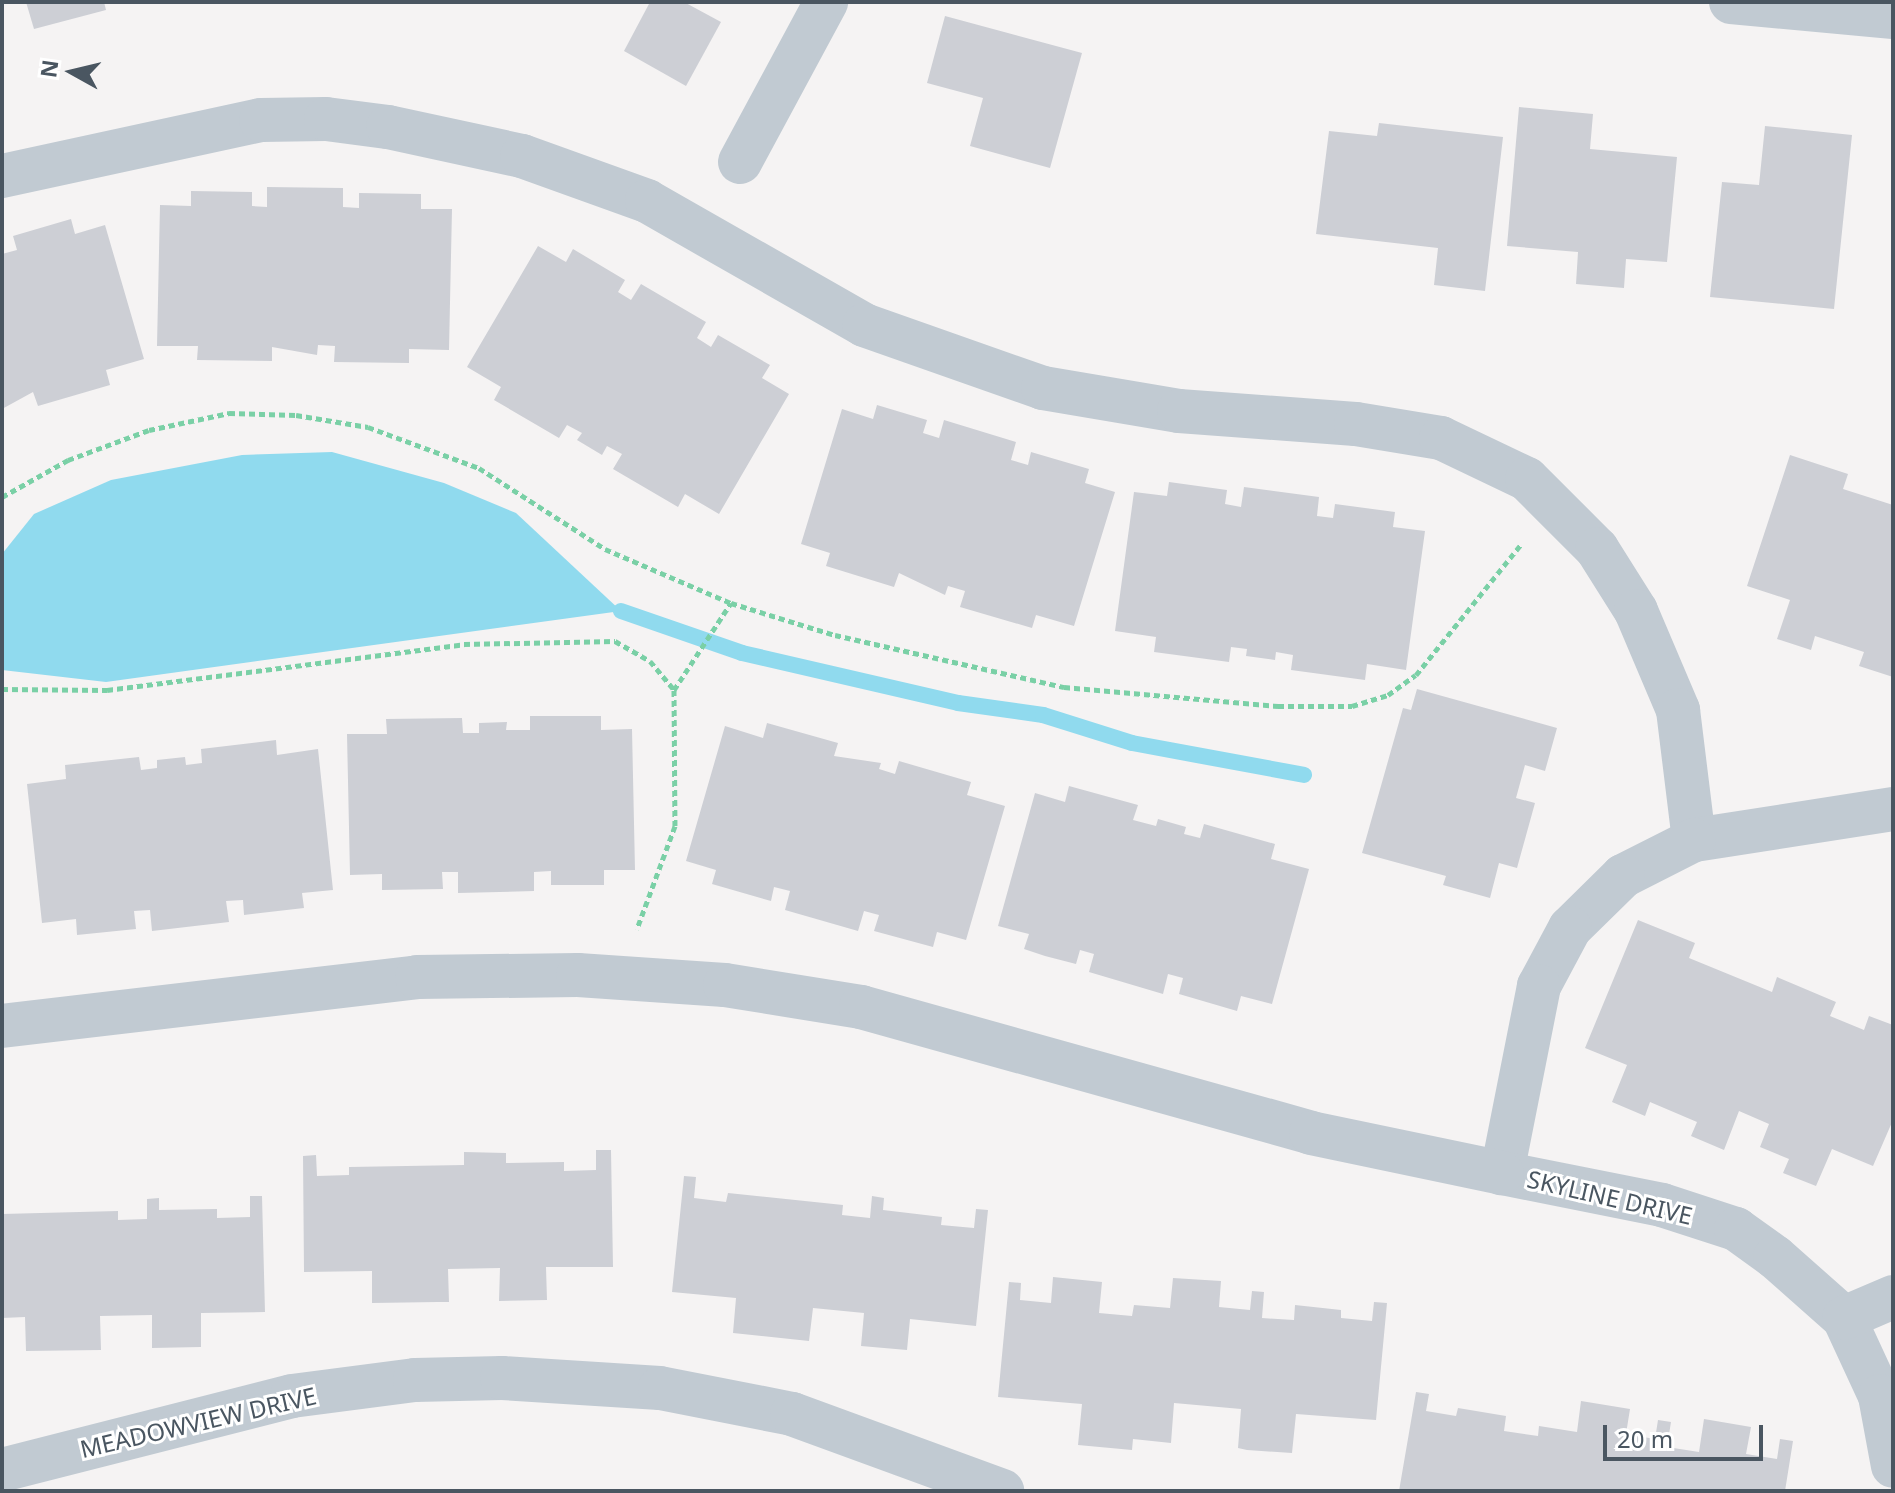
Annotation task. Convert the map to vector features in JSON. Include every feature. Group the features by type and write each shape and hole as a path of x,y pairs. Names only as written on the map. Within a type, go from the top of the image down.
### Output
{"street":[{"path":"740,162 826,2"},
{"path":"1731,2 1893,17"},
{"path":"2,176 261,120 326,119 388,127 522,156 647,201 864,325 1043,388 1179,411 1356,424 1441,438 1527,479 1597,549 1636,611 1678,710 1694,840"},
{"name":"SKYLINE DRIVE","path":"1893,809 1694,840 1623,876 1570,928 1539,986 1502,1173 1662,1205 1736,1229 1844,1318 1880,1396 1893,1466"},
{"path":"2,1026 417,977 578,975 725,985 861,1007 1311,1133 1502,1173"},
{"path":"1844,1318 1893,1297"},
{"name":"MEADOWVIEW DRIVE","path":"2,1470 292,1396 415,1380 502,1378 660,1388 792,1414 1002,1491"}],"path":[{"path":"2,497 68,460 149,430 229,413 296,415 368,427 479,468 605,549 731,603 835,635 1064,687 1278,706 1352,706 1388,695 1416,675 1552,505"},
{"path":"674,690 731,603"},
{"path":"2,689 107,690 464,644 581,638 631,647 664,674 674,690 675,826 637,929"}],"water":[{"path":"332,452 444,483 516,513 621,611 106,682 2,670 2,554 34,514 111,480 242,455"}],"building":[{"path":"26,2 104,2 106,10 34,29"},
{"path":"650,2 684,2 721,22 686,86 624,51"},
{"path":"945,16 1082,53 1050,168 970,146 983,98 927,83"},
{"path":"1519,107 1593,114 1590,149 1677,157 1667,262 1626,259 1624,288 1576,284 1578,252 1507,246"},
{"path":"1379,123 1503,137 1485,291 1434,285 1438,248 1316,234 1329,131 1377,136"},
{"path":"1765,126 1852,135 1834,309 1710,297 1722,182 1759,185"},
{"path":"267,187 343,188 343,207 359,208 359,193 421,194 421,209 452,209 449,350 409,349 409,363 334,362 335,346 318,345 317,355 272,347 272,361 197,360 198,346 157,346 160,205 191,206 191,191 252,192 252,206 267,207"},
{"path":"71,219 75,234 105,225 144,359 106,370 110,385 38,406 33,392 2,409 2,254 17,250 13,236"},
{"path":"538,246 566,262 573,249 625,280 618,292 631,300 641,284 706,322 697,338 711,347 718,335 770,365 762,378 789,394 719,514 685,494 678,507 613,469 622,454 607,446 602,455 577,440 582,433 567,425 559,438 494,400 501,387 467,367"},
{"path":"877,405 927,420 923,433 939,438 944,420 1016,442 1011,460 1028,465 1031,452 1089,469 1085,483 1115,492 1074,626 1036,615 1032,628 960,607 965,591 948,586 945,595 899,573 894,587 826,566 830,553 801,544 842,409 873,419"},
{"path":"1790,455 1848,474 1843,489 1893,505 1893,677 1859,666 1864,652 1815,636 1811,650 1777,639 1790,600 1747,586"},
{"path":"1169,482 1227,490 1225,504 1241,507 1244,487 1319,497 1317,516 1333,518 1335,504 1395,512 1393,527 1425,531 1406,670 1367,664 1365,680 1291,670 1293,655 1276,652 1275,660 1246,656 1247,649 1231,647 1229,662 1154,652 1156,637 1115,631 1134,492 1167,496"},
{"path":"1417,689 1557,728 1545,771 1525,765 1516,798 1535,803 1517,868 1499,863 1490,898 1443,885 1446,876 1362,853 1403,708 1411,710"},
{"path":"530,716 601,716 601,730 632,729 635,870 604,870 604,885 551,885 551,871 534,872 534,891 458,893 458,872 442,872 443,889 382,890 382,874 350,875 347,734 387,734 386,719 462,718 463,733 479,733 479,723 507,722 506,730 530,730"},
{"path":"767,723 838,743 834,756 881,763 879,769 895,774 899,761 971,782 967,795 1005,806 966,940 937,932 933,947 874,931 879,915 864,911 858,931 785,910 790,891 774,887 771,901 712,884 716,870 686,861 725,726 763,738"},
{"path":"276,740 277,755 318,749 333,890 302,893 304,908 244,915 243,900 226,901 229,922 152,931 150,910 134,911 136,929 77,935 76,919 42,923 27,784 66,779 65,765 139,757 141,770 157,768 157,760 185,757 186,765 202,763 201,749"},
{"path":"1069,786 1138,805 1133,820 1156,826 1158,819 1186,827 1184,834 1200,838 1204,824 1275,844 1271,859 1309,869 1272,1004 1241,996 1237,1011 1179,994 1183,978 1168,974 1163,994 1089,972 1094,954 1080,950 1076,964 1024,949 1029,934 998,926 1035,793 1065,802"},
{"path":"1638,920 1695,943 1689,958 1772,992 1777,977 1836,1002 1830,1016 1864,1030 1869,1016 1893,1025 1893,1120 1873,1166 1832,1149 1816,1186 1783,1173 1789,1159 1760,1147 1769,1124 1739,1111 1724,1150 1691,1136 1697,1122 1650,1102 1645,1116 1612,1102 1627,1065 1585,1048"},
{"path":"596,1150 611,1150 613,1267 546,1267 547,1300 499,1301 500,1268 448,1269 449,1302 372,1303 372,1271 304,1272 303,1156 316,1155 317,1176 349,1175 349,1167 464,1165 464,1152 506,1153 506,1163 564,1162 564,1171 596,1170"},
{"path":"684,1176 696,1177 694,1198 726,1202 728,1193 843,1205 842,1215 870,1218 872,1196 884,1198 883,1210 942,1217 941,1225 974,1228 976,1209 988,1210 976,1326 910,1319 907,1350 861,1346 864,1313 813,1308 809,1341 733,1333 736,1298 672,1292"},
{"path":"250,1196 262,1196 265,1312 201,1313 201,1347 152,1348 152,1315 100,1316 101,1350 26,1351 25,1317 2,1318 2,1214 118,1211 118,1220 147,1219 147,1199 159,1198 159,1210 217,1209 217,1218 250,1217"},
{"path":"1053,1277 1102,1282 1099,1313 1132,1316 1134,1305 1170,1308 1173,1278 1221,1281 1219,1307 1250,1310 1252,1291 1264,1292 1262,1318 1294,1320 1295,1305 1341,1310 1341,1318 1372,1321 1374,1302 1387,1303 1376,1420 1296,1414 1292,1453 1247,1450 1238,1448 1241,1409 1174,1403 1171,1443 1133,1439 1132,1450 1078,1445 1082,1404 998,1397 1009,1282 1021,1283 1020,1300 1051,1303"},
{"path":"1416,1392 1429,1394 1426,1411 1456,1416 1458,1408 1506,1416 1504,1431 1538,1436 1539,1426 1577,1432 1581,1401 1630,1409 1626,1434 1655,1439 1658,1420 1671,1422 1667,1447 1699,1452 1704,1419 1751,1427 1746,1454 1777,1459 1780,1439 1793,1441 1785,1491 1399,1491"}],"waterway":[{"path":"621,611 742,653 958,703 1043,715 1132,743 1304,775"}]}
